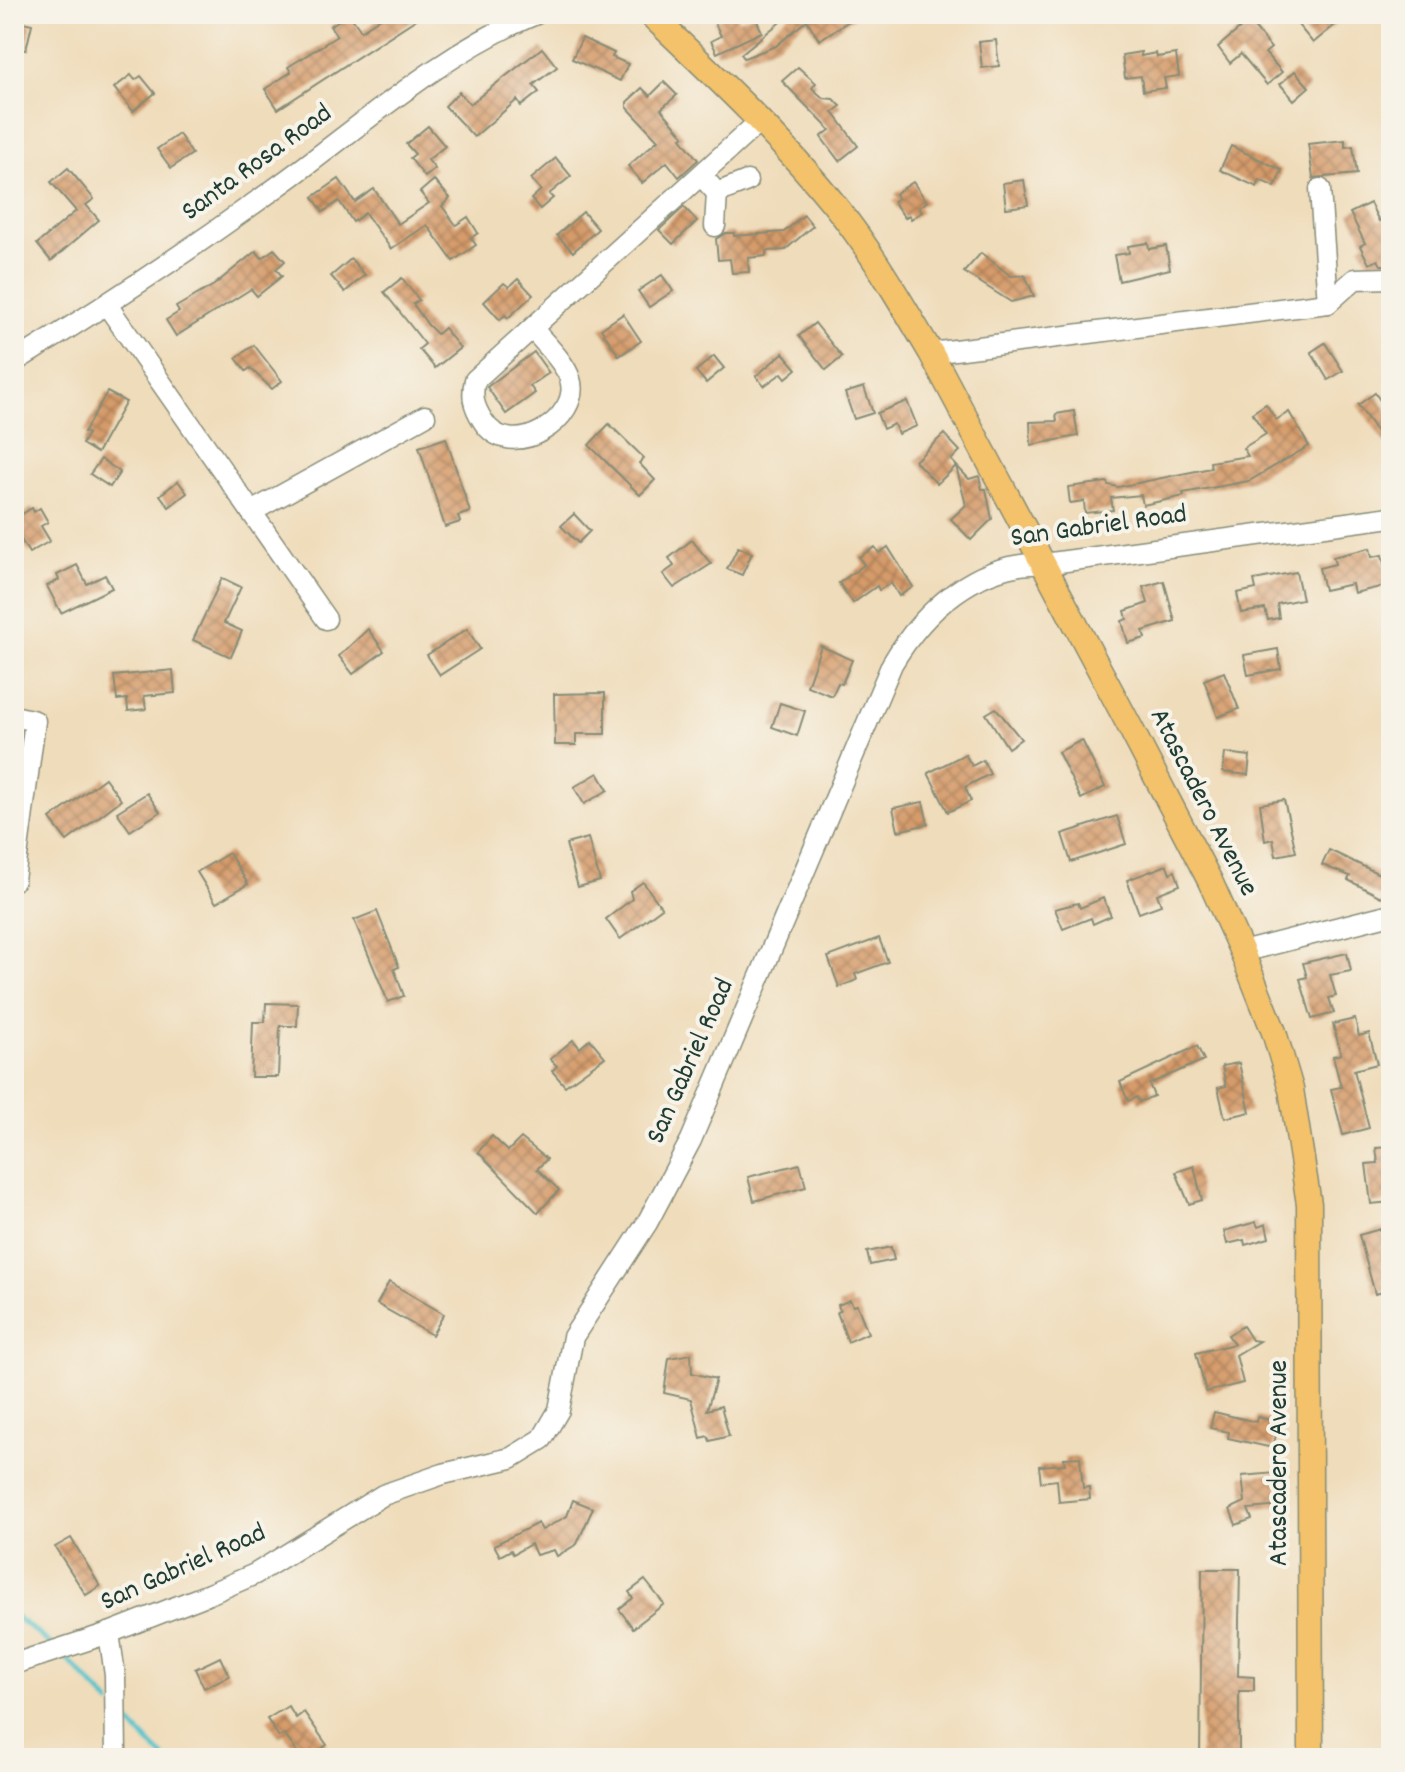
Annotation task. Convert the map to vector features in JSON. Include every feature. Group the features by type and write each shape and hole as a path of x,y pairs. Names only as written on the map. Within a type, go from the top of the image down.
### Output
{"main road":[{"name":"Atascadero Avenue","path":"650,14 760,121 836,206 887,277 1044,564 1210,881 1274,1032 1291,1089 1309,1204 1311,1758"}],"street":[{"name":"Santa Rosa Road","path":"14,362 107,305 440,67 496,32 536,14"},
{"path":"533,329 570,377 572,389 562,413 552,423 532,435 509,441 495,437 488,429 471,394 475,380 760,121"},
{"path":"701,175 717,193 715,226"},
{"path":"717,193 747,181"},
{"path":"1320,189 1328,303"},
{"path":"931,353 1328,303 1355,279 1391,278"},
{"path":"107,305 326,619"},
{"path":"251,512 425,416"},
{"name":"San Gabriel Road","path":"14,1664 109,1633 255,1574 383,1495 443,1474 511,1458 542,1439 559,1410 573,1337 647,1223 691,1140 897,656 923,621 963,587 994,571 1024,563 1044,564 1391,517"},
{"path":"14,716 35,721 14,880"},
{"path":"1242,952 1391,914"},
{"path":"109,1633 115,1675 116,1758"}],"building":[{"path":"349,14 361,31 387,14 424,14 278,109 265,89 291,72 288,67 337,36 330,26"},
{"path":"735,14 738,20 754,14 762,32 717,53 711,41 721,36 714,21"},
{"path":"790,14 860,14 819,40 807,20 776,46 744,58 741,54"},
{"path":"1312,14 1328,14 1336,24 1313,43 1298,25"},
{"path":"14,20 32,24 26,50 14,48"},
{"path":"1249,21 1271,48 1265,53 1282,72 1267,85 1241,54 1230,63 1218,47"},
{"path":"582,38 614,53 612,57 628,64 620,81 572,59"},
{"path":"996,40 999,66 982,68 979,42"},
{"path":"542,48 557,67 533,85 539,92 521,106 517,100 474,137 445,106 459,92 470,104"},
{"path":"1141,52 1141,56 1156,53 1157,57 1176,54 1179,76 1164,78 1166,88 1143,91 1141,76 1125,78 1122,55"},
{"path":"798,67 816,83 812,88 823,98 833,99 841,106 833,112 858,146 839,161 821,137 830,130 782,81"},
{"path":"1295,71 1309,87 1294,100 1280,84"},
{"path":"131,75 135,80 141,76 155,93 133,111 114,88"},
{"path":"664,82 677,95 661,109 684,136 681,138 698,160 679,177 667,162 642,183 628,166 658,140 627,107 627,102 642,88 650,96"},
{"path":"428,126 445,146 428,160 435,169 425,177 410,158 415,154 406,144"},
{"path":"179,134 192,154 171,168 157,149"},
{"path":"1345,140 1345,147 1353,146 1357,174 1313,178 1308,144"},
{"path":"1231,146 1282,170 1275,187 1260,180 1257,187 1220,170"},
{"path":"556,158 571,176 549,194 553,198 540,209 531,199 541,190 531,179"},
{"path":"68,168 94,199 86,205 99,220 51,261 37,244 76,211 51,182"},
{"path":"339,179 355,202 374,189 398,224 429,203 420,192 434,180 450,198 442,206 456,225 468,217 478,233 471,238 476,245 453,261 427,225 391,249 365,213 353,222 339,201 323,212 313,197"},
{"path":"1024,180 1028,205 1006,208 1003,183"},
{"path":"913,182 927,202 919,207 922,212 911,219 909,215 905,218 893,201 898,198 895,194"},
{"path":"1370,203 1379,221 1388,216 1391,223 1391,265 1381,265 1378,260 1369,264 1360,246 1365,243 1350,213"},
{"path":"684,207 697,221 673,244 659,230"},
{"path":"583,212 598,229 573,252 557,235"},
{"path":"804,215 813,226 785,250 766,251 766,256 748,258 749,272 732,273 730,259 718,260 716,239 726,233 734,233 734,236 784,232"},
{"path":"1148,243 1149,249 1166,246 1170,269 1119,281 1114,255 1129,253 1128,246"},
{"path":"274,249 285,261 276,269 282,276 257,296 251,289 176,336 166,320 179,312 176,307 214,285 256,251 262,258"},
{"path":"981,253 1011,276 1025,275 1034,296 1011,302 964,272"},
{"path":"351,259 365,275 345,292 331,276"},
{"path":"662,275 673,291 649,307 638,291"},
{"path":"402,278 419,300 413,304 428,325 437,334 444,328 460,348 435,368 419,349 425,344 384,292"},
{"path":"518,279 533,295 508,318 505,315 500,320 484,302 504,283 509,287"},
{"path":"623,314 641,341 619,356 601,329"},
{"path":"815,323 842,357 826,370 799,336"},
{"path":"1325,343 1343,371 1328,380 1311,352"},
{"path":"254,345 282,381 272,389 250,368 246,371 236,358"},
{"path":"534,352 549,373 530,386 535,393 506,414 487,387"},
{"path":"783,353 797,369 786,378 782,373 764,386 756,376"},
{"path":"714,356 724,368 706,383 696,371"},
{"path":"864,387 873,413 854,419 845,393"},
{"path":"107,392 126,402 97,453 82,444 88,434 84,432"},
{"path":"1375,393 1391,416 1391,452 1358,405"},
{"path":"907,401 917,426 898,434 894,424 883,429 877,413"},
{"path":"1266,404 1276,420 1289,412 1309,446 1249,481 1183,493 1184,496 1143,505 1141,495 1111,498 1113,510 1085,513 1084,501 1070,503 1068,487 1107,482 1118,487 1211,468 1210,462 1248,456 1243,448 1266,434 1252,413"},
{"path":"1074,411 1078,436 1031,445 1030,422 1057,421 1056,414"},
{"path":"609,424 644,458 639,463 655,480 640,495 589,445"},
{"path":"944,434 960,451 951,460 969,479 979,476 982,489 986,489 992,519 971,540 951,519 966,505 956,466 937,484 915,461"},
{"path":"446,438 470,512 458,516 460,522 445,527 419,447"},
{"path":"101,459 120,472 110,487 90,474"},
{"path":"178,481 187,493 169,507 160,495"},
{"path":"32,508 34,512 40,508 48,522 41,526 50,541 29,553 14,528 14,519"},
{"path":"574,514 590,531 578,543 561,526"},
{"path":"692,540 711,564 674,588 663,574 674,566 669,558"},
{"path":"738,547 752,553 742,575 727,569"},
{"path":"875,547 879,553 888,547 913,587 899,596 891,583 879,590 877,586 853,603 839,583 864,565 859,557"},
{"path":"1370,548 1372,557 1382,555 1389,585 1354,593 1352,584 1324,590 1319,568 1335,564 1333,557"},
{"path":"77,565 87,584 105,575 112,588 61,613 47,586 59,580 57,575"},
{"path":"1296,572 1302,599 1277,604 1279,618 1268,620 1265,609 1241,613 1237,593 1256,589 1254,580"},
{"path":"222,578 241,587 224,623 242,631 231,657 193,640"},
{"path":"1164,581 1175,621 1143,631 1145,638 1128,643 1122,621 1127,619 1125,611 1148,603 1143,587"},
{"path":"368,629 384,651 353,674 339,656"},
{"path":"467,629 480,649 440,675 427,655"},
{"path":"821,646 852,660 842,684 838,683 832,696 807,686"},
{"path":"1278,649 1281,669 1248,675 1244,655"},
{"path":"173,670 175,693 144,696 146,709 128,711 127,699 117,700 114,676"},
{"path":"1224,672 1239,709 1218,717 1204,680"},
{"path":"605,693 605,734 576,734 576,745 555,745 554,694"},
{"path":"780,703 805,711 797,736 772,727"},
{"path":"996,708 1021,739 1008,748 986,714"},
{"path":"1082,740 1105,787 1081,799 1058,752"},
{"path":"1225,753 1250,756 1248,775 1223,772"},
{"path":"965,754 972,766 983,760 990,774 965,787 971,801 948,812 928,773"},
{"path":"598,773 608,790 584,804 574,787"},
{"path":"105,778 121,800 67,841 50,819"},
{"path":"147,793 160,812 130,831 117,812"},
{"path":"1284,800 1296,852 1276,856 1273,839 1265,841 1260,804"},
{"path":"923,802 928,824 898,831 893,808"},
{"path":"1117,816 1126,844 1071,862 1062,834"},
{"path":"588,838 600,881 578,887 566,844"},
{"path":"1329,850 1390,879 1381,897 1348,880 1350,876 1322,865"},
{"path":"229,853 248,884 216,903 197,872"},
{"path":"1167,865 1170,873 1175,871 1180,885 1157,894 1161,905 1139,913 1127,880"},
{"path":"643,882 662,908 620,939 606,919 632,899 630,891"},
{"path":"1103,898 1111,916 1093,924 1091,918 1063,929 1055,909 1078,903 1080,908"},
{"path":"377,911 399,967 394,969 404,996 388,1002 354,920"},
{"path":"879,938 888,962 855,974 857,980 839,987 828,957"},
{"path":"1347,953 1351,971 1330,975 1336,996 1329,998 1334,1013 1312,1019 1300,979 1307,977 1303,963"},
{"path":"266,1003 298,1004 297,1026 280,1026 278,1077 251,1077 253,1022 265,1022"},
{"path":"1355,1019 1359,1036 1369,1033 1377,1064 1354,1070 1369,1128 1343,1135 1331,1089 1341,1087 1333,1056 1341,1054 1333,1024"},
{"path":"590,1039 605,1057 565,1086 552,1071 557,1066 550,1059 573,1040 580,1048"},
{"path":"1197,1046 1204,1060 1149,1084 1154,1096 1139,1102 1137,1097 1128,1101 1120,1082"},
{"path":"1239,1063 1250,1112 1225,1118 1218,1088 1226,1086 1222,1066"},
{"path":"492,1136 508,1151 521,1138 547,1159 537,1169 559,1190 538,1213 478,1152"},
{"path":"1391,1147 1391,1202 1371,1204 1366,1164 1378,1163 1376,1148"},
{"path":"800,1164 806,1187 754,1201 748,1177"},
{"path":"1194,1166 1202,1200 1189,1204 1176,1172"},
{"path":"1256,1222 1258,1227 1266,1224 1269,1238 1245,1245 1244,1240 1227,1244 1224,1231"},
{"path":"1391,1226 1391,1290 1375,1294 1359,1235"},
{"path":"891,1247 894,1260 870,1265 867,1252"},
{"path":"389,1282 444,1314 432,1335 377,1304"},
{"path":"850,1300 853,1306 857,1305 868,1333 848,1342 837,1312 840,1311 838,1305"},
{"path":"1243,1326 1252,1340 1259,1341 1236,1355 1243,1383 1206,1392 1196,1353 1234,1344 1228,1335"},
{"path":"691,1354 692,1373 716,1379 707,1410 721,1406 729,1436 710,1441 708,1436 701,1438 691,1399 664,1393 669,1358"},
{"path":"1214,1412 1256,1422 1257,1417 1279,1422 1273,1448 1228,1438 1229,1432 1210,1428"},
{"path":"1080,1457 1083,1488 1089,1487 1090,1499 1059,1502 1057,1480 1041,1482 1039,1466 1065,1464 1064,1458"},
{"path":"1276,1473 1281,1506 1248,1509 1252,1519 1236,1525 1230,1509 1245,1502 1242,1476"},
{"path":"573,1500 593,1508 577,1544 557,1556 554,1550 536,1555 531,1544 513,1554 511,1550 500,1556 494,1545 538,1523 542,1530 567,1516"},
{"path":"71,1538 100,1586 86,1595 55,1547"},
{"path":"1202,1569 1240,1569 1238,1676 1254,1677 1254,1691 1239,1691 1239,1758 1200,1758"},
{"path":"645,1580 664,1604 633,1628 619,1609 633,1598 629,1592"},
{"path":"220,1657 229,1676 204,1688 195,1669"},
{"path":"288,1706 296,1718 304,1712 327,1745 308,1758 301,1758 284,1734 279,1737 267,1719"}],"waterway":[{"path":"14,1615 50,1644"},
{"path":"61,1653 110,1703"},
{"path":"123,1716 164,1758"}]}
